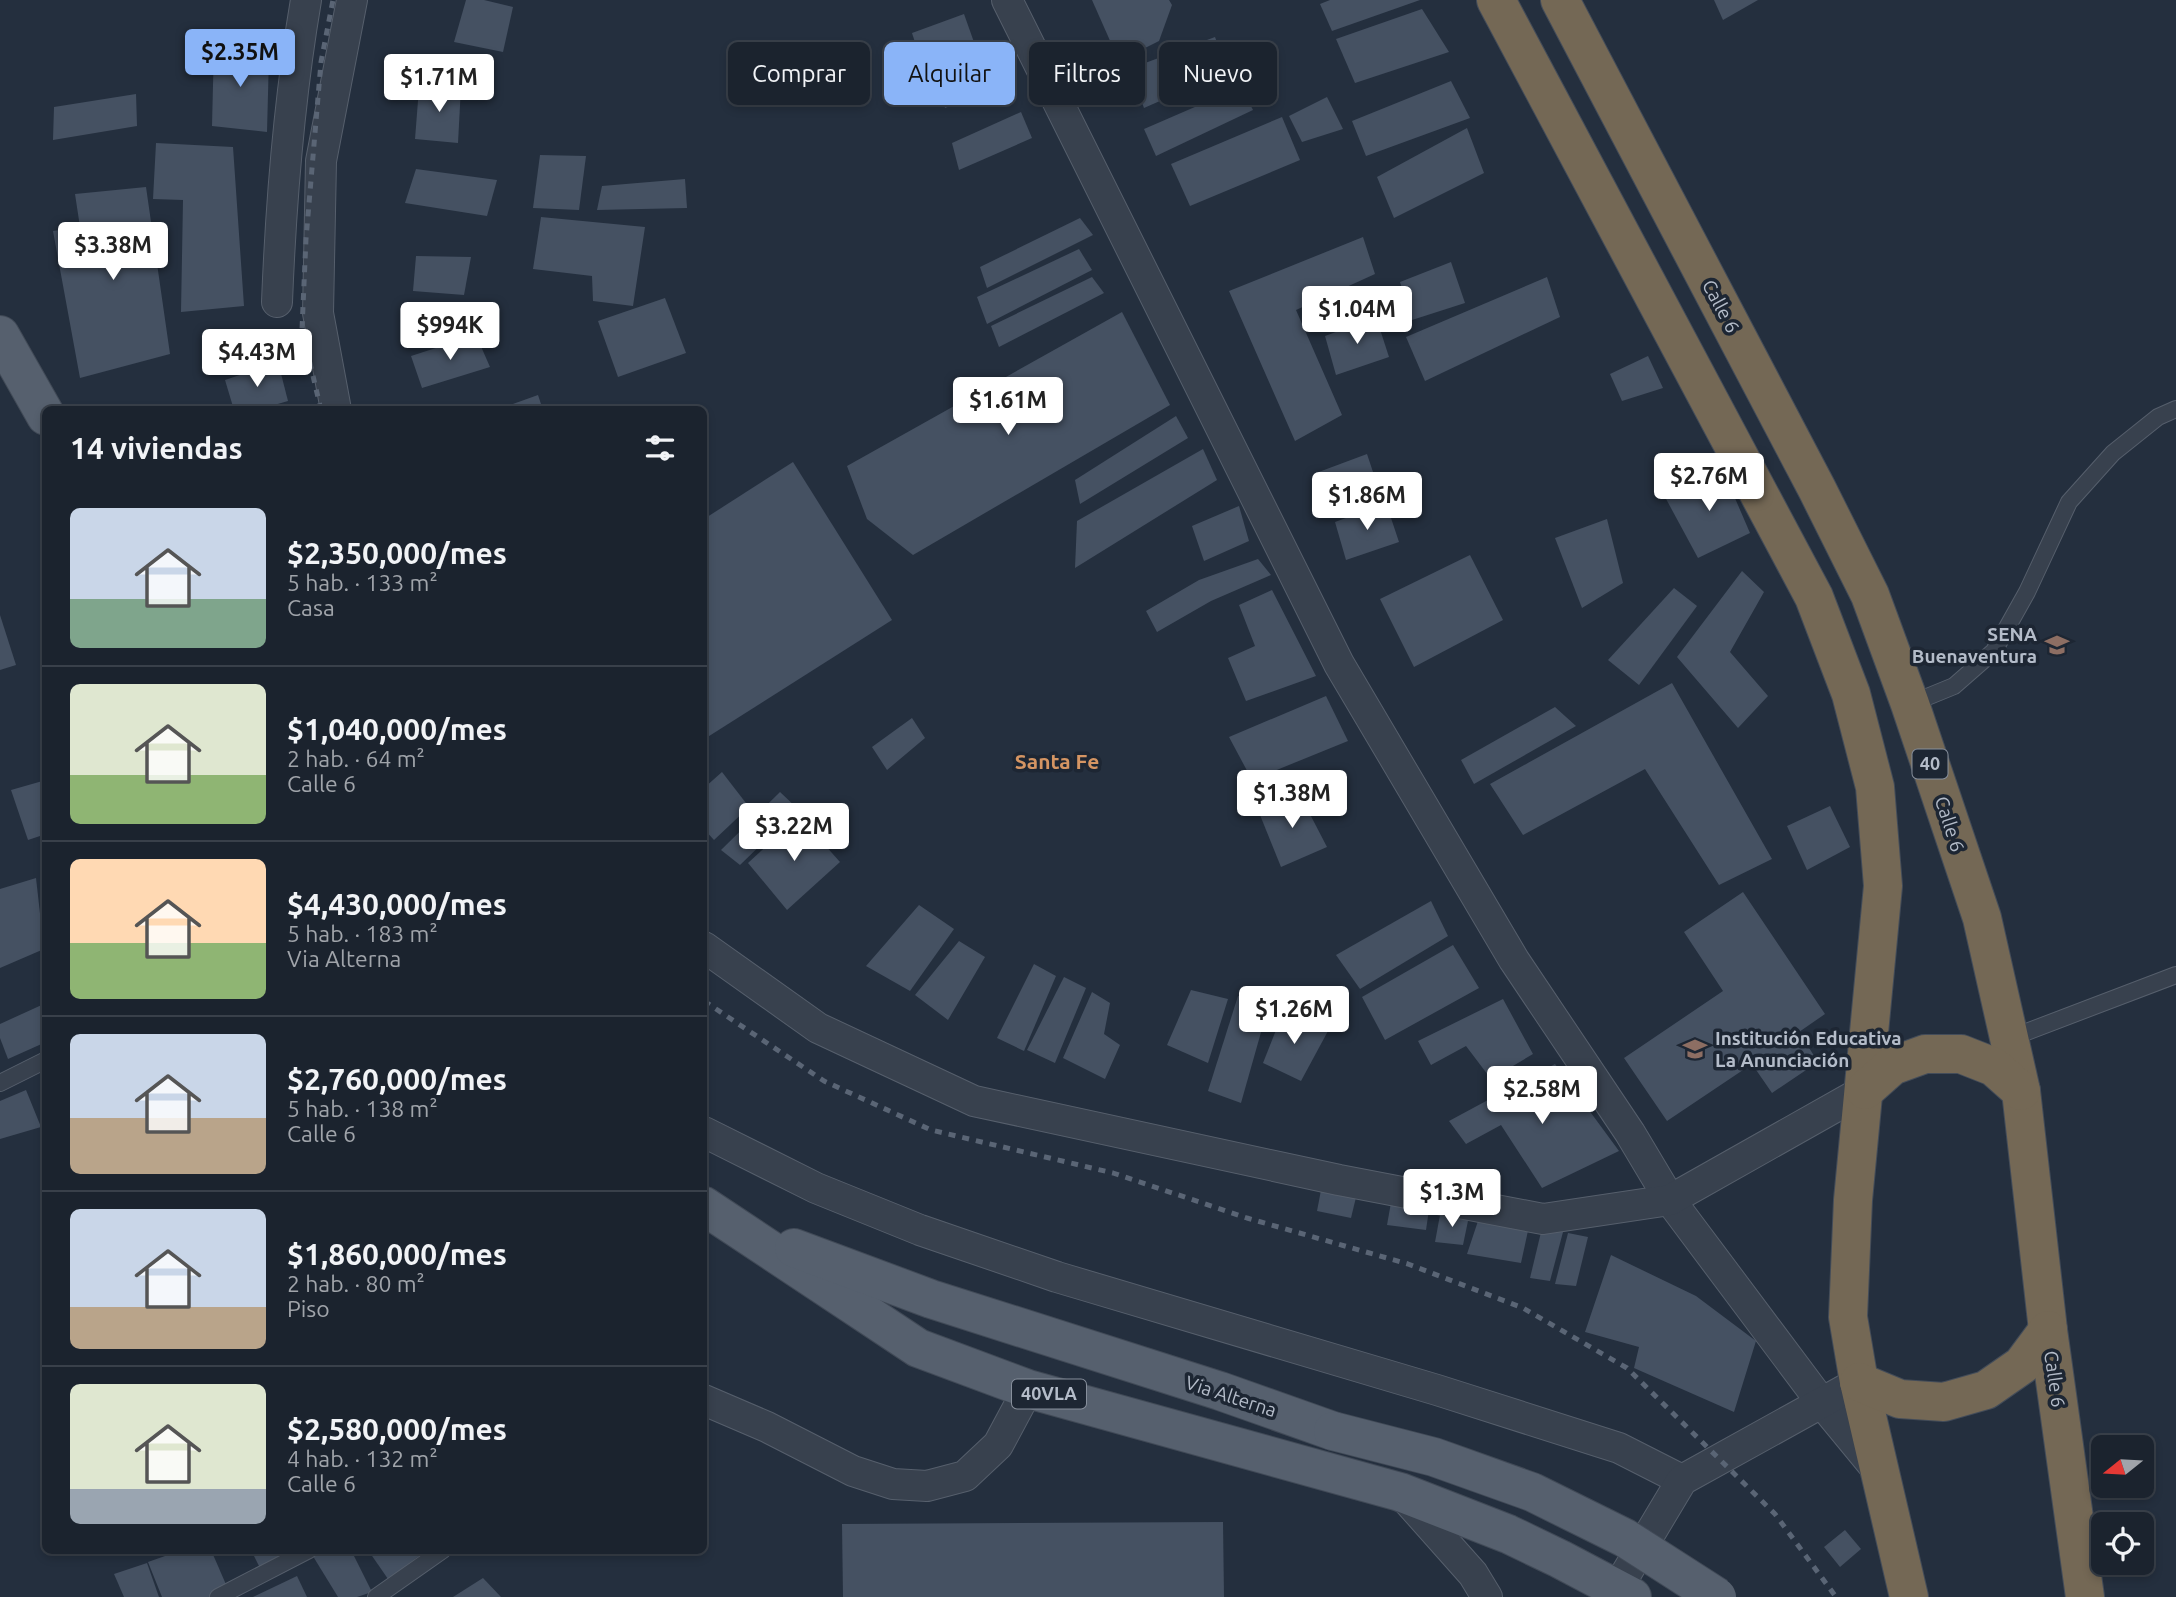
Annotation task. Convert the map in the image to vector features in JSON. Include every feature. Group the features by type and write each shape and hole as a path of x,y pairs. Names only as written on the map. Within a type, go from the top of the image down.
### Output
{"highway":[{"path":"1496,0 1814,597 1851,694 1875,787 1883,886 1853,1200 1848,1317 1860,1382 1909,1597"},
{"name":"Calle 6","path":"1560,0 1829,512 1870,596 1910,704 1982,918 2021,1091 2048,1330 2085,1597"},
{"path":"1865,1090 1892,1066 1925,1054 1961,1054 1994,1067 2021,1091"},
{"path":"1860,1382 1900,1399 1944,1402 1986,1390 2022,1365 2048,1330"}],"main road":[{"path":"0,335 42,409"},
{"name":"Via Alterna","path":"717,1215 918,1348 1028,1388 1400,1492 1508,1534 1621,1594"},
{"name":"Via Alterna","path":"717,1215 931,1299 1220,1391 1333,1431 1434,1457 1532,1492 1625,1538 1717,1597"}],"street":[{"path":"277,302 282,212 297,51 306,0"},
{"path":"335,406 318,313 321,161 352,0"},
{"path":"1007,0 1339,664 1514,960 1630,1133 1670,1200 1822,1402 1881,1474"},
{"path":"707,949 818,1028 974,1101 1325,1177 1543,1219 1670,1200 1865,1090"},
{"path":"707,1134 816,1188 920,1230 1058,1277 1437,1390 1619,1448 1682,1480"},
{"path":"1621,1594 1682,1480 1860,1382"},
{"path":"707,1401 767,1427 853,1471 893,1484 928,1486 965,1476 998,1445 1028,1388"},
{"path":"1400,1492 1473,1574 1487,1597"}],"lane":[{"path":"1910,704 1954,686 1994,651 2069,502 2113,453 2158,417 2176,409"},
{"path":"2008,1039 2176,975"},
{"path":"0,1083 42,1062"},
{"path":"218,1597 301,1554"},
{"path":"376,1597 437,1554"}],"building":[{"path":"466,0 484,0 513,7 503,52 454,42"},
{"path":"1092,0 1169,0 1172,5 1159,41 1145,48 1145,42 1111,42"},
{"path":"1330,0 1420,0 1332,31 1320,4"},
{"path":"1714,0 1758,0 1723,20"},
{"path":"1422,9 1449,52 1355,83 1336,39"},
{"path":"964,14 974,42 915,42 912,33"},
{"path":"1215,37 1217,42 1202,42"},
{"path":"214,44 269,56 267,132 212,126"},
{"path":"1159,58 1159,101 1144,108 1143,105 1145,105 1145,63"},
{"path":"1451,81 1470,118 1366,156 1352,121"},
{"path":"461,87 458,143 415,139 419,88"},
{"path":"136,94 137,126 53,140 54,107"},
{"path":"1327,97 1343,129 1302,142 1289,116"},
{"path":"1199,105 1250,105 1253,110 1156,156 1144,129"},
{"path":"1021,112 1032,138 959,170 952,143"},
{"path":"1282,117 1300,160 1190,206 1171,164"},
{"path":"1467,128 1484,173 1394,218 1377,177"},
{"path":"156,143 233,147 244,306 181,312 183,200 153,199"},
{"path":"540,155 586,156 579,210 533,208"},
{"path":"416,169 497,180 487,216 405,203"},
{"path":"685,179 687,208 597,210 602,186"},
{"path":"146,187 170,354 80,378 53,231 80,227 75,194"},
{"path":"541,217 645,227 633,306 593,301 592,276 533,269"},
{"path":"1080,218 1093,235 987,288 980,267"},
{"path":"1363,237 1375,274 1296,310 1342,415 1295,441 1229,291"},
{"path":"1079,249 1092,270 987,324 977,297"},
{"path":"416,256 471,257 464,295 413,291"},
{"path":"1451,262 1465,303 1412,320 1400,282"},
{"path":"1092,277 1104,293 999,347 991,326"},
{"path":"1547,277 1560,317 1425,381 1406,337"},
{"path":"665,298 686,353 618,377 598,321"},
{"path":"1122,312 1170,405 913,555 867,519 847,466"},
{"path":"1376,317 1389,357 1336,375 1325,336"},
{"path":"476,335 490,367 422,388 411,356"},
{"path":"1648,356 1663,388 1622,401 1610,374"},
{"path":"278,362 288,401 271,406 233,406 225,380"},
{"path":"538,395 542,406 507,406"},
{"path":"1176,416 1188,438 1080,504 1075,480"},
{"path":"1203,449 1217,480 1075,568 1077,521"},
{"path":"1367,454 1380,493 1327,511 1316,473"},
{"path":"793,462 892,620 707,737 707,517"},
{"path":"1722,468 1750,533 1698,558 1665,497"},
{"path":"1386,503 1399,542 1346,560 1335,522"},
{"path":"1239,506 1249,541 1204,561 1192,526"},
{"path":"1607,519 1623,583 1582,608 1555,538"},
{"path":"1470,555 1503,620 1414,667 1380,599"},
{"path":"1258,559 1271,575 1211,601 1157,632 1146,611 1199,580"},
{"path":"1742,571 1764,592 1730,652 1768,696 1738,728 1677,657"},
{"path":"1674,588 1697,606 1639,685 1608,660"},
{"path":"1272,590 1316,676 1246,701 1228,658 1255,646 1239,605"},
{"path":"0,615 16,665 0,670"},
{"path":"1672,683 1772,859 1719,885 1645,769 1523,835 1490,784"},
{"path":"1326,696 1348,741 1252,780 1229,737"},
{"path":"1555,707 1576,726 1474,784 1461,760"},
{"path":"912,718 925,738 887,770 872,747"},
{"path":"722,772 749,807 714,840 707,832 707,785"},
{"path":"42,781 42,835 28,840 11,790"},
{"path":"780,792 798,809 740,865 721,850"},
{"path":"1300,795 1327,847 1281,867 1258,810"},
{"path":"1830,806 1850,847 1807,870 1787,826"},
{"path":"799,816 840,862 787,910 748,863"},
{"path":"36,878 42,950 0,968 0,889"},
{"path":"1743,892 1825,1014 1799,1032 1818,1062 1772,1093 1752,1064 1667,1121 1624,1058 1723,991 1684,932"},
{"path":"1431,901 1448,936 1360,989 1336,955"},
{"path":"919,905 954,929 910,991 866,966"},
{"path":"959,941 985,957 948,1020 915,995"},
{"path":"1453,945 1479,988 1385,1040 1362,997"},
{"path":"1034,964 1056,976 1024,1051 997,1038"},
{"path":"1064,977 1086,988 1055,1063 1027,1050"},
{"path":"1191,990 1228,999 1208,1063 1167,1045"},
{"path":"1092,992 1110,1003 1104,1034 1120,1045 1105,1079 1063,1058"},
{"path":"1238,996 1269,1004 1241,1103 1208,1091"},
{"path":"1503,999 1533,1054 1491,1079 1466,1046 1431,1065 1418,1041"},
{"path":"42,1005 42,1044 8,1059 0,1038 0,1024"},
{"path":"1284,1010 1328,1031 1301,1081 1263,1063"},
{"path":"1555,1064 1619,1151 1542,1188 1501,1125 1466,1144 1449,1121"},
{"path":"26,1090 41,1127 0,1139 0,1101"},
{"path":"1322,1185 1358,1189 1351,1218 1317,1211"},
{"path":"1392,1197 1430,1203 1426,1230 1387,1225"},
{"path":"1440,1215 1469,1216 1463,1245 1435,1242"},
{"path":"1479,1218 1529,1226 1521,1263 1467,1254"},
{"path":"1542,1228 1563,1232 1550,1281 1530,1278"},
{"path":"1568,1233 1588,1237 1576,1286 1555,1284"},
{"path":"1611,1255 1696,1296 1756,1341 1734,1412 1634,1368 1639,1347 1585,1332"},
{"path":"1223,1522 1224,1597 843,1597 842,1524"},
{"path":"1845,1530 1861,1549 1840,1567 1824,1547"},
{"path":"171,1554 213,1554 228,1589 210,1597 162,1597 148,1562"},
{"path":"253,1554 294,1554 263,1574"},
{"path":"312,1554 353,1554 372,1592 357,1597 338,1597"},
{"path":"371,1554 422,1554 388,1579"},
{"path":"147,1563 159,1597 124,1597 114,1574"},
{"path":"297,1576 307,1597 253,1597"},
{"path":"483,1578 501,1597 453,1597"}],"railway":[{"path":"320,406 302,329 306,239 321,62 333,0"},
{"path":"707,1003 824,1081 931,1130 1113,1173 1247,1218 1408,1264 1523,1308 1627,1368 1775,1514 1836,1597"}],"place":[{"name":"SENA Buenaventura","path":"2057,645"},
{"name":"Institución Educativa La Anunciación","path":"1695,1049"}],"district":[{"name":"Santa Fe","path":"1057,762"}]}
